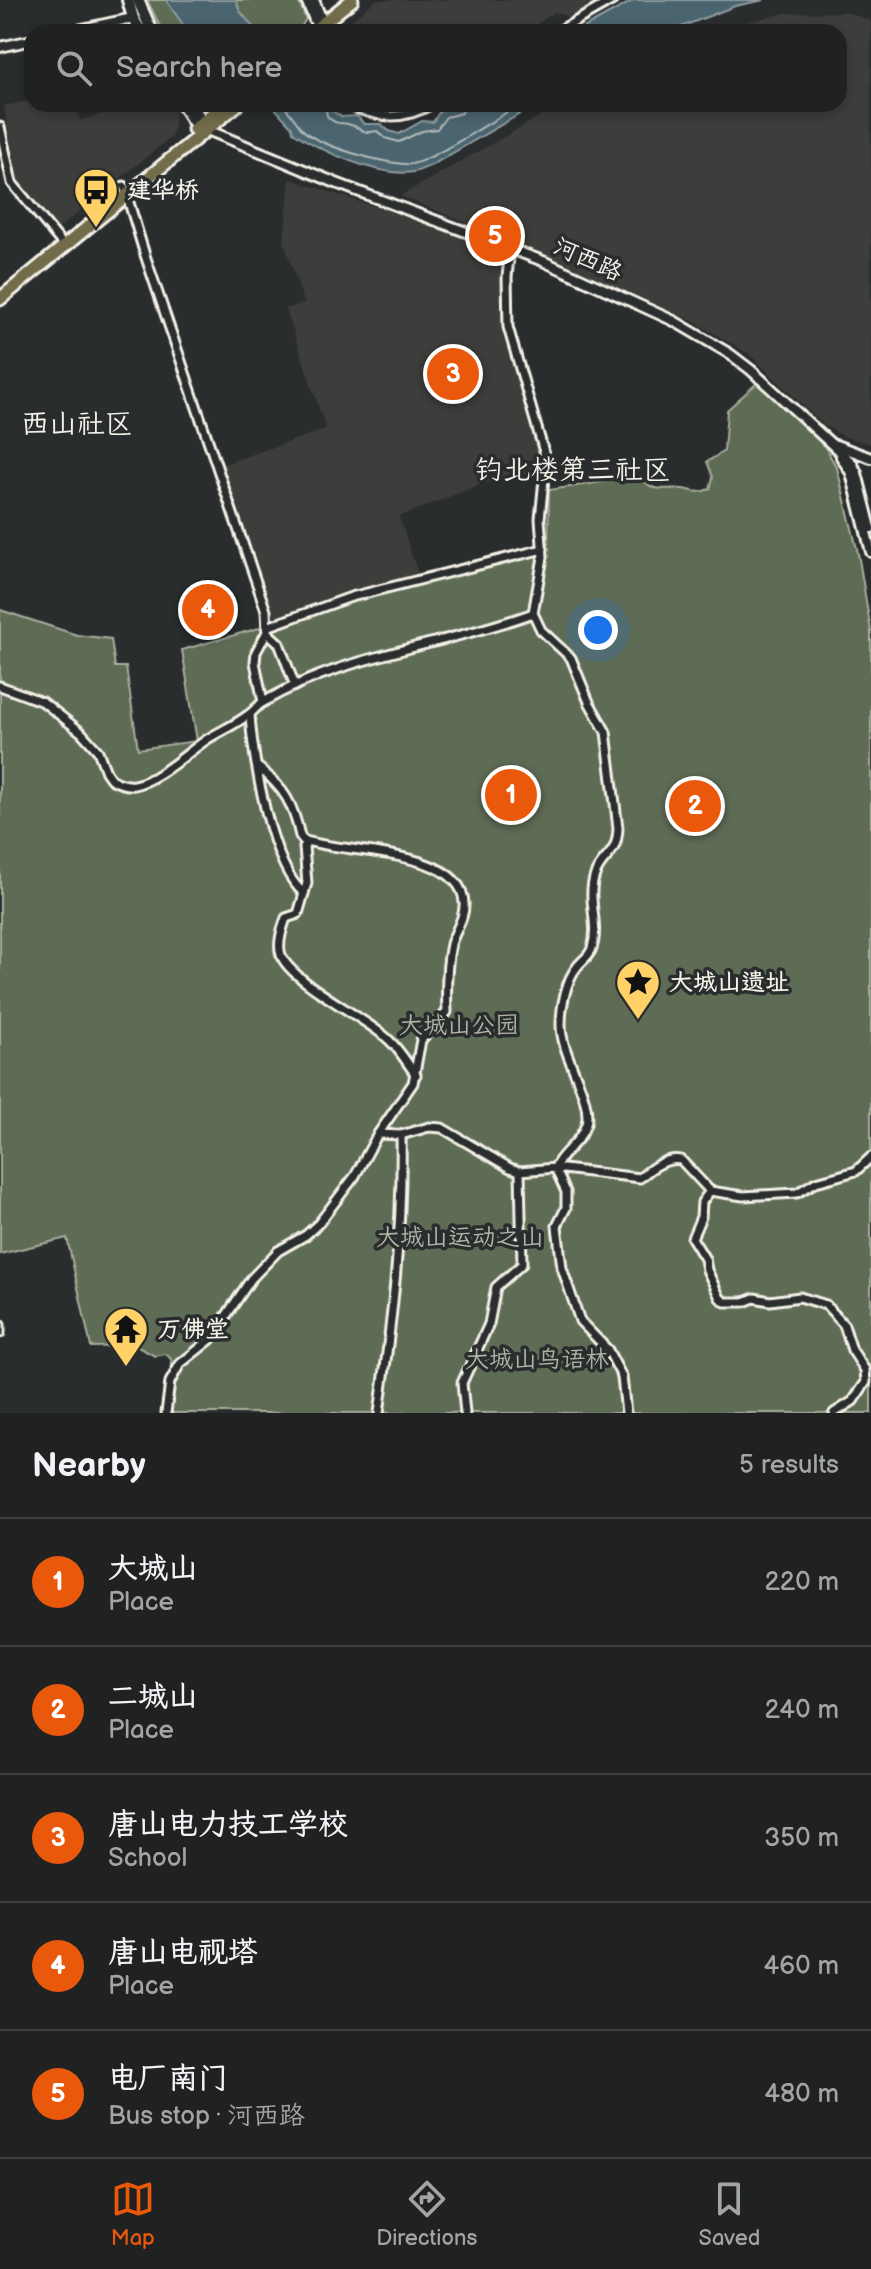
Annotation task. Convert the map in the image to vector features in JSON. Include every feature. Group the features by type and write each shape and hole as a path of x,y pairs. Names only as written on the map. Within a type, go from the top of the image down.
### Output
{"main road":[{"path":"128,0 136,24"},
{"path":"138,0 148,24"},
{"path":"326,24 352,0"},
{"path":"327,24 361,0"},
{"path":"190,112 202,125"},
{"path":"196,112 202,125"},
{"path":"0,299 216,112"},
{"path":"202,125 224,112"},
{"path":"0,291 125,191"}],"street":[{"path":"306,0 318,24"},
{"path":"314,0 319,24"},
{"path":"570,24 608,1"},
{"path":"105,24 133,18"},
{"path":"0,47 24,42"},
{"path":"371,112 403,116 418,112"},
{"name":"河西路","path":"202,125 336,183 510,248 606,288 674,321 730,354 852,463 871,528"},
{"path":"0,127 12,183 60,241"},
{"path":"125,191 266,611 267,629 256,652 255,662 263,702"},
{"path":"510,248 508,327 546,459 540,519 543,549 533,613 541,630 571,658 589,702 606,732 618,828 617,843 595,873 591,897 595,930 592,950 571,975 561,1024 564,1049 587,1112 585,1125 573,1148 556,1163 555,1168 566,1192 566,1208 557,1226 562,1268 580,1321 608,1350 622,1377 626,1413"},
{"path":"835,445 871,458"},
{"name":"河西路","path":"835,445 851,473 871,552"},
{"path":"267,629 351,597 543,549"},
{"path":"0,686 43,702 93,744 111,779 126,785 142,783 250,714 263,702 295,686 359,662 490,629 533,613"},
{"path":"267,629 279,643 295,686"},
{"path":"250,714 269,825 291,880 304,893"},
{"path":"166,1413 170,1382 180,1364 210,1340 251,1279 269,1260 319,1223 355,1176 378,1134 413,1083 418,1045 447,1012 447,962 464,906 457,881 441,870 412,860 307,842 300,836 291,803 276,782 259,768"},
{"path":"307,842 304,847 307,874 304,893 298,914 286,918 281,931 282,957 295,974 389,1040 416,1075"},
{"path":"378,1134 401,1135 420,1128 442,1128 520,1171 555,1168 640,1178 651,1167 675,1158 681,1160 710,1191 743,1196 797,1193 810,1184 856,1171 871,1157"},
{"path":"379,1413 397,1281 402,1194 401,1135"},
{"path":"465,1413 462,1383 489,1324 496,1287 522,1264 520,1171"},
{"path":"710,1191 702,1202 701,1217 692,1238 705,1259 720,1298 730,1303 754,1298 770,1301 800,1297 821,1301 844,1325 852,1350 865,1370 866,1382 853,1401 834,1413"},
{"path":"0,1325 0,1333"}],"shaded area":[{"path":"376,0 596,0 600,5 574,19 555,12 537,24 347,24"},
{"path":"847,12 871,21 871,444 845,437 825,426 748,353 695,322 526,246 400,196 548,112 847,112 847,24 740,24 786,13"},
{"path":"24,102 24,112 78,112 80,120 109,112 174,112 175,115 171,137 58,229 17,180 4,106"},
{"path":"290,179 498,247 506,338 548,469 481,484 399,517 418,574 278,618 269,614 262,582 221,465 326,429 286,309 304,303 284,242"}],"green space":[{"path":"147,0 298,0 306,19 303,24 159,24"},
{"name":"大城山公园","path":"758,382 825,447 837,468 858,553 871,631 871,1413 162,1413 171,1359 166,1354 155,1356 136,1346 91,1347 67,1238 0,1254 0,610 77,635 111,639 115,667 126,667 138,749 197,741 182,650 421,582 548,552 549,490 641,476 650,486 660,489 699,492 710,489 713,477 707,462 724,451 727,410"}],"water":[{"path":"166,0 236,0 251,24 182,24"},
{"path":"634,0 764,0 735,6 689,24 590,24"},
{"path":"278,112 334,112 342,117 357,116 364,124 381,124 399,134 422,121 433,122 439,112 523,112 432,165 400,173 351,161 319,147 293,132"}],"place":[{"name":"建华桥","path":"96,229"},
{"name":"电厂南门","path":"495,236"},
{"name":"唐山电力技工学校","path":"453,374"},
{"name":"唐山电视塔","path":"208,610"},
{"name":"大城山","path":"511,795"},
{"name":"二城山","path":"695,806"},
{"name":"大城山遗址","path":"638,1021"},
{"name":"万佛堂","path":"126,1368"}],"district":[{"name":"西山社区","path":"77,423"},
{"name":"钓北楼第三社区","path":"573,469"}],"park label":[{"name":"大城山运动之山","path":"460,1237"},
{"name":"大城山鸟语林","path":"537,1359"}]}
